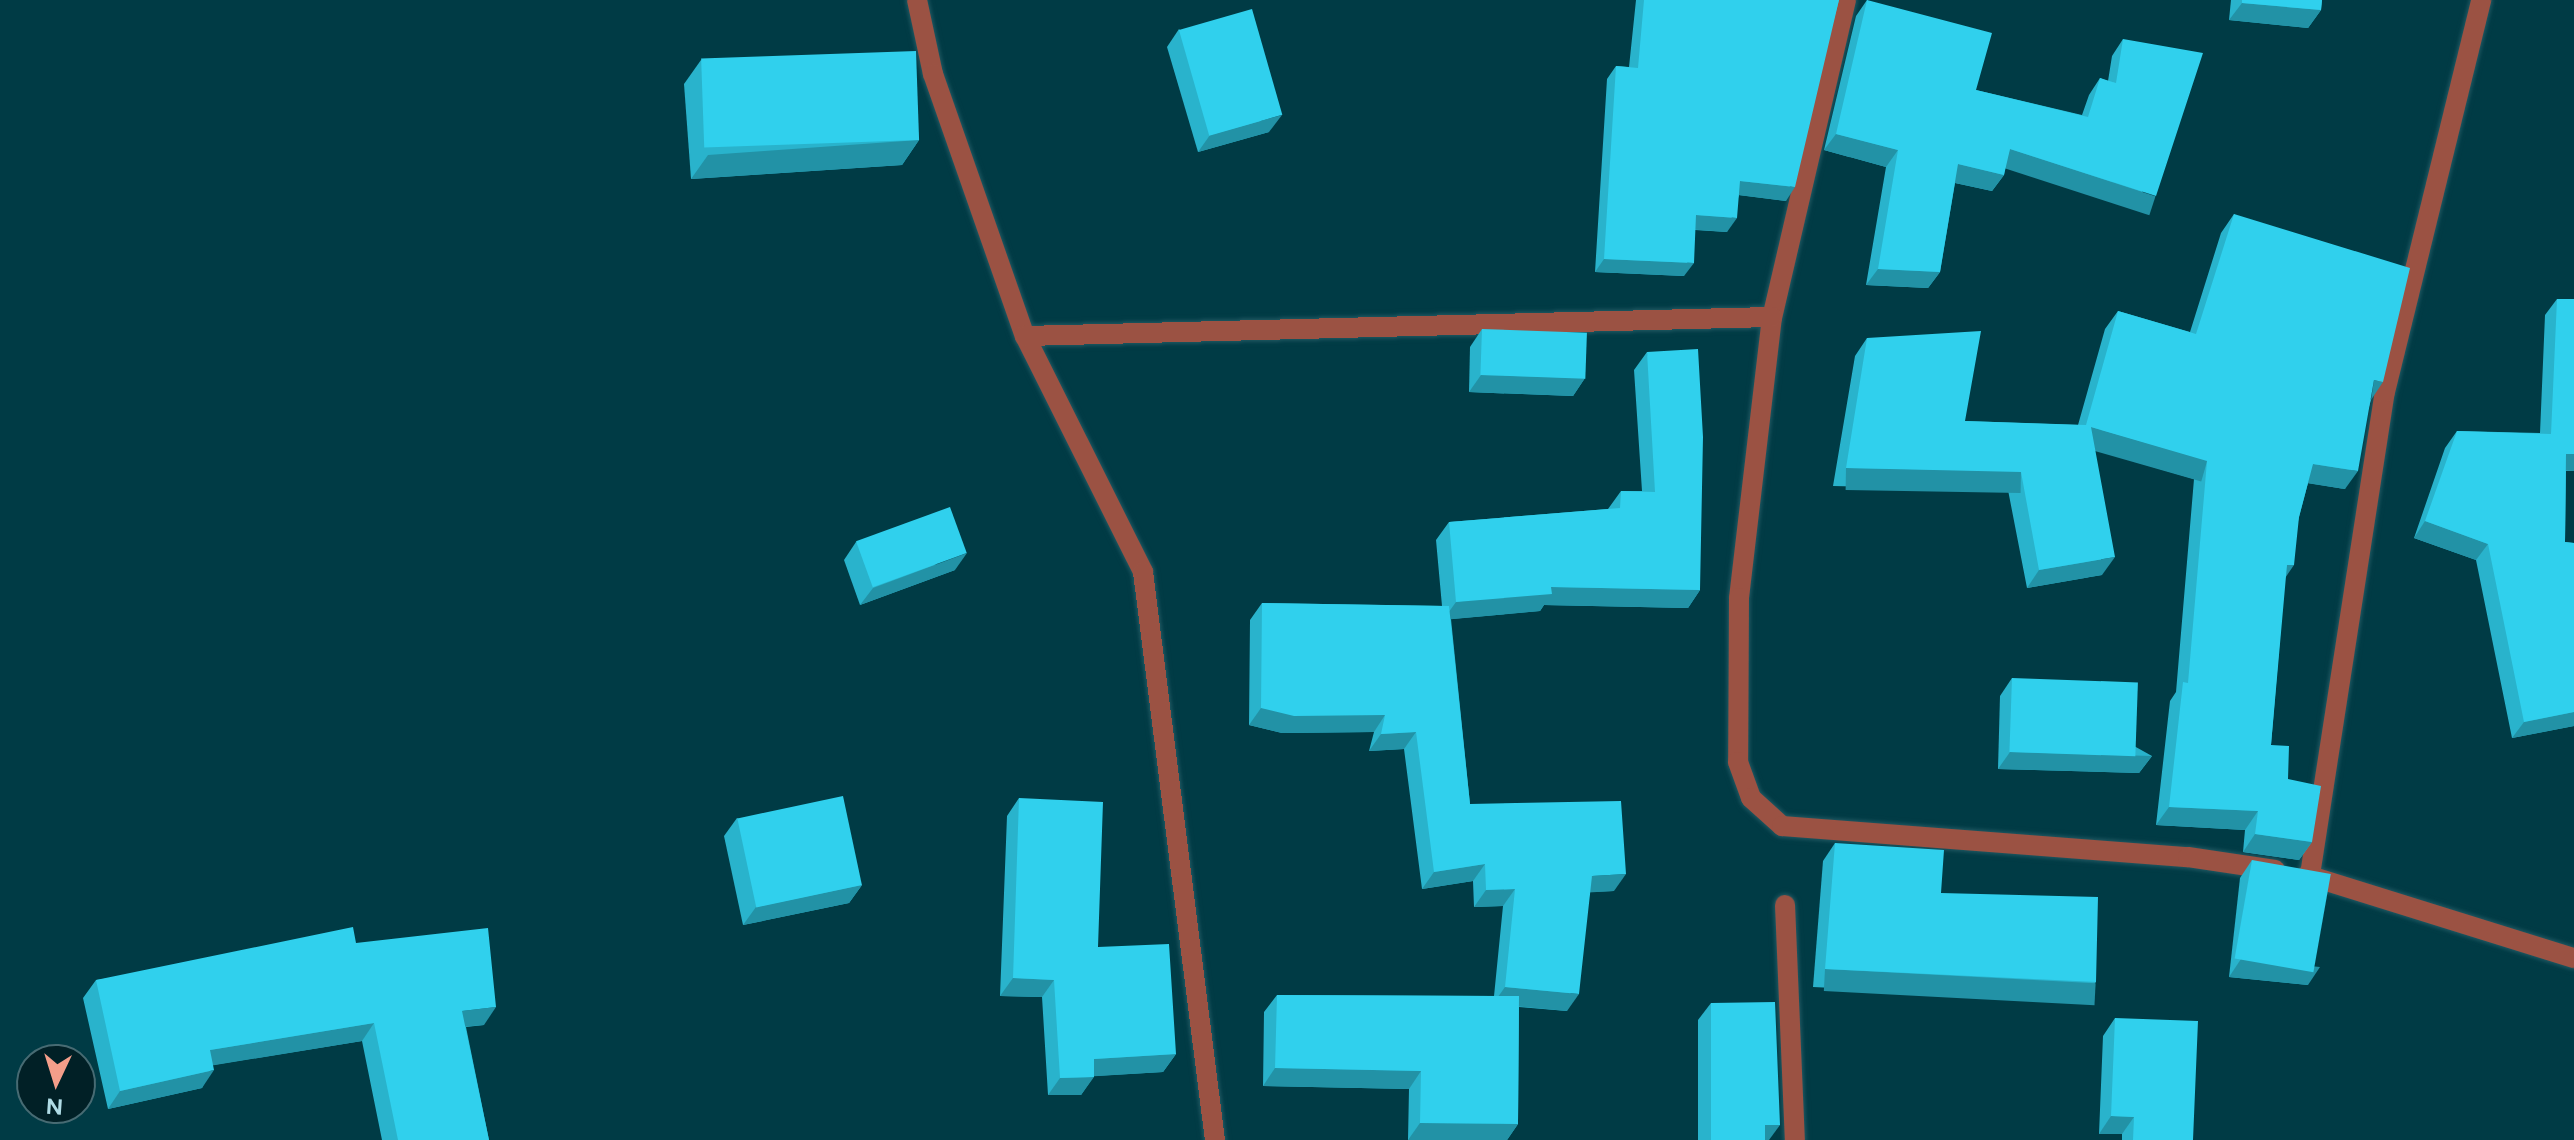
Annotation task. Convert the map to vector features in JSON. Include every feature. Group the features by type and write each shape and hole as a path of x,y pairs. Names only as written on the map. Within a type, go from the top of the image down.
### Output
{"street":[{"path":"917,0 933,74 1025,336 1143,572 1215,1140"},
{"path":"1846,0 1772,317 1739,598 1738,762 1751,798 1782,826 2188,857 2310,875 2574,958"},
{"path":"2310,875 2385,392 2481,0"},
{"path":"1025,336 1772,317"},
{"path":"1785,905 1795,1140"}],"building":[{"path":"1644,0 1839,0 1795,187 1740,181 1737,218 1696,215 1694,263 1604,259 1616,66 1638,68"},
{"path":"1867,0 1992,33 1976,90 2088,117 2100,78 2116,83 2123,39 2203,53 2156,196 2010,149 2004,175 1958,164 1940,272 1878,269 1898,150 1836,134"},
{"path":"2242,0 2322,0 2321,10 2242,3"},
{"path":"1252,9 1282,115 1209,136 1179,30"},
{"path":"916,51 919,140 704,147 701,59"},
{"path":"2234,214 2410,268 2383,382 2374,380 2358,471 2313,464 2299,517 2294,565 2287,565 2271,745 2289,746 2288,779 2321,786 2312,842 2255,834 2258,811 2169,807 2183,682 2188,683 2207,461 2091,427 2115,557 2039,570 2021,472 1846,468 1867,338 1981,331 1965,421 2086,425 2118,311 2196,334"},
{"path":"2557,299 2574,299 2574,454 2566,454 2565,542 2574,543 2574,712 2524,722 2488,544 2425,521 2457,431 2551,434"},
{"path":"1482,329 1587,333 1585,379 1480,375"},
{"path":"1698,349 1703,437 1700,590 1551,587 1552,594 1456,602 1449,522 1620,508 1621,491 1655,492 1647,352"},
{"path":"950,507 967,553 873,587 856,541"},
{"path":"1262,603 1449,606 1470,804 1621,801 1626,874 1592,876 1579,994 1505,987 1515,889 1486,890 1485,864 1434,872 1416,732 1381,734 1385,715 1294,716 1261,708"},
{"path":"2012,678 2138,682 2135,756 2009,752"},
{"path":"843,796 862,885 756,907 737,818"},
{"path":"1019,798 1103,802 1098,947 1169,944 1176,1054 1094,1059 1094,1077 1060,1078 1054,980 1013,978"},
{"path":"1835,843 1944,850 1941,893 2098,897 2096,982 1825,969"},
{"path":"2252,860 2331,874 2313,972 2235,958"},
{"path":"353,927 356,943 488,928 496,1007 462,1011 489,1140 398,1140 374,1023 210,1050 214,1070 120,1091 96,980"},
{"path":"1277,995 1519,996 1518,1124 1420,1123 1421,1071 1275,1068"},
{"path":"1775,1002 1780,1125 1765,1125 1765,1140 1711,1140 1711,1003"},
{"path":"2115,1018 2198,1021 2193,1140 2133,1140 2134,1117 2111,1116"}]}
